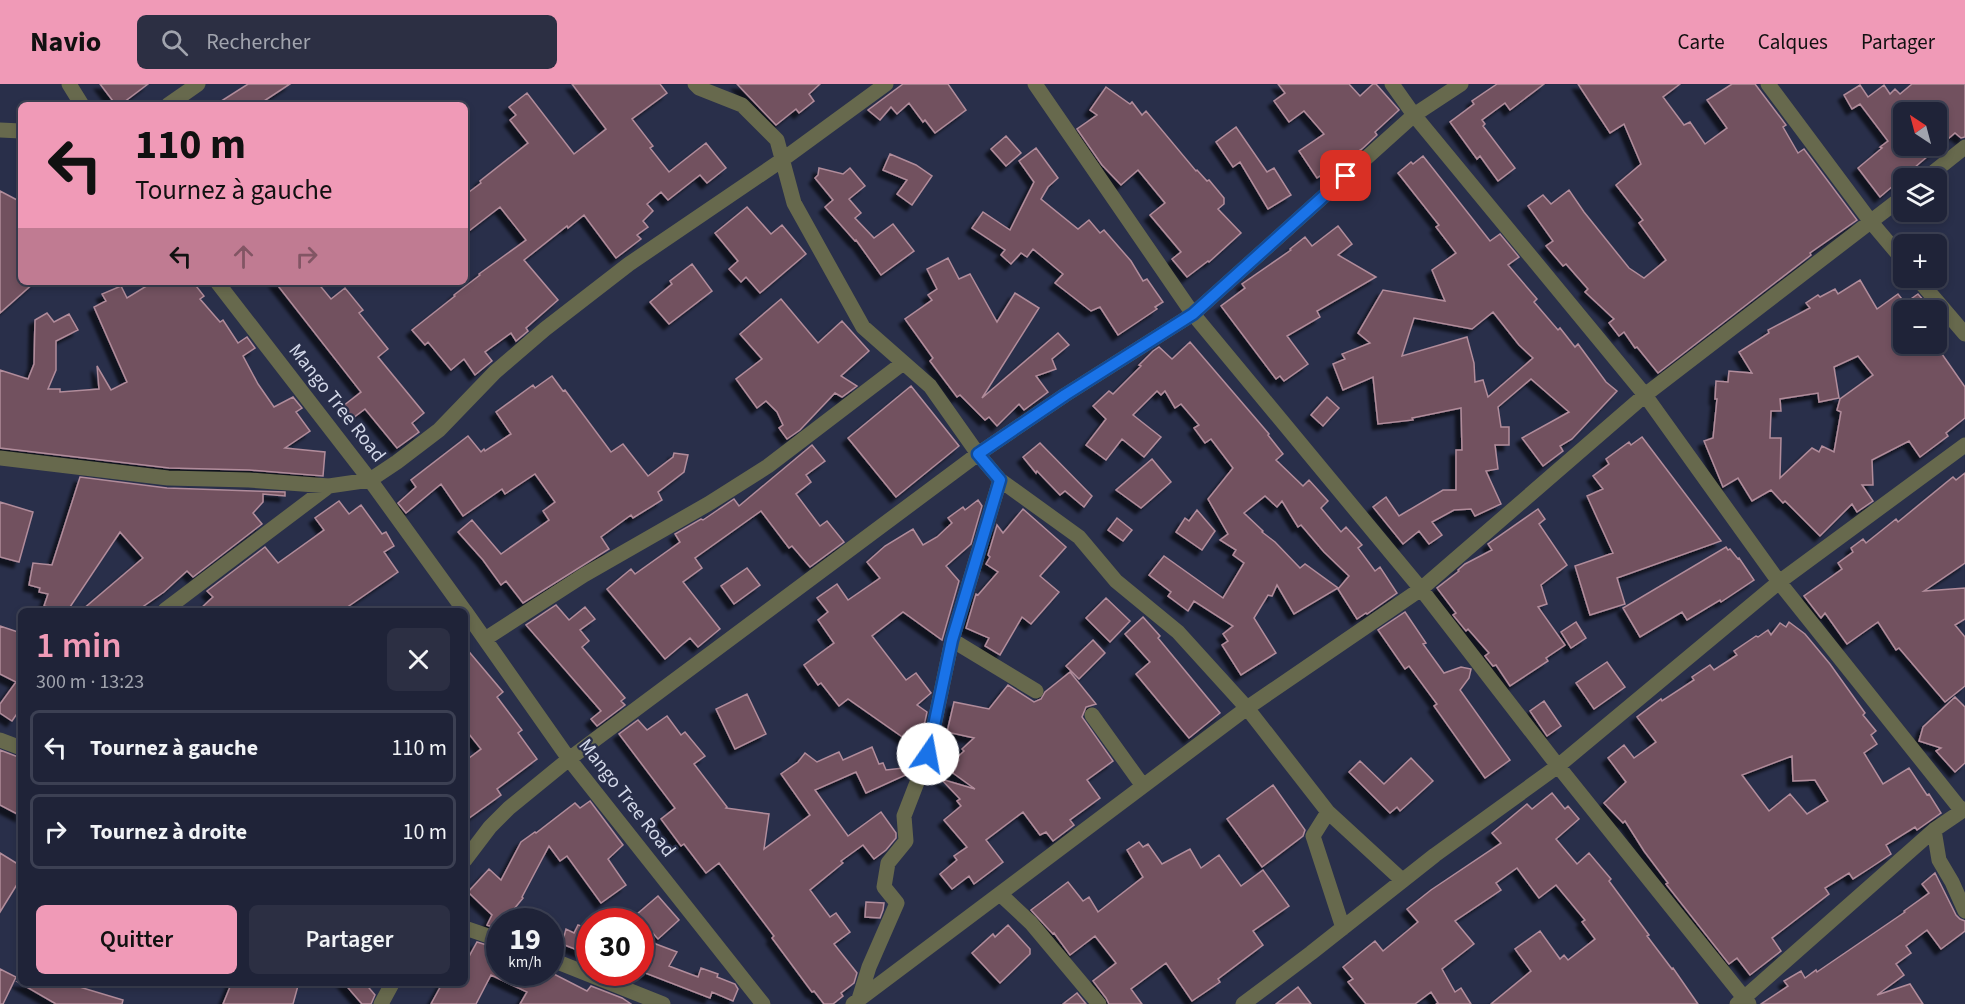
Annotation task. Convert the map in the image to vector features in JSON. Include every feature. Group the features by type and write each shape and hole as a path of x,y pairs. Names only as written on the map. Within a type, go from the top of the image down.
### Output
{"street":[{"path":"69,84 80,102"},
{"path":"172,102 198,84"},
{"path":"694,84 742,105 777,140 794,203 863,327 930,386 978,454 1000,480 1079,537 1116,581 1178,632 1247,708 1328,812 1402,880"},
{"path":"0,458 168,478 249,480 329,486 370,480 439,430 495,372 545,329 628,264 782,160 886,84"},
{"path":"1035,84 1193,314 1421,589 1744,1002 1934,830 1964,810 1779,582 1646,396 1414,115 1392,84"},
{"path":"468,856 486,832 509,808 569,759 978,454 1065,395 1193,314 1414,115 1461,84"},
{"path":"1768,84 1893,248"},
{"path":"0,130 18,131"},
{"path":"1939,168 1965,147"},
{"path":"856,1001 1247,708 1421,589 1646,396 1893,205"},
{"name":"Mango Tree Road","path":"219,285 370,480 463,608"},
{"path":"1926,288 1965,334"},
{"path":"485,639 584,575 708,504 768,466 903,363"},
{"path":"1243,1004 1402,880 1558,766 1779,582 1965,445"},
{"path":"856,1001 897,903 884,886 888,863 906,841 904,816 928,754 952,640 1000,480"},
{"path":"168,608 329,486"},
{"name":"Mango Tree Road","path":"468,615 569,759 763,1004"},
{"path":"952,640 1036,691"},
{"path":"1092,715 1143,786"},
{"path":"0,740 18,745"},
{"path":"1328,812 1313,836 1342,928"},
{"path":"1934,830 1939,860 1965,911"},
{"path":"1000,894 1031,923 1099,1004"},
{"path":"468,929 486,935"},
{"path":"564,965 663,1004"},
{"path":"381,1004 391,986"}],"building":[{"path":"100,84 148,84 124,102 114,102"},
{"path":"248,84 290,84 263,102 220,102"},
{"path":"572,84 660,84 667,93 632,119 653,146 650,148 669,172 706,143 726,168 707,183 700,175 668,200 661,192 647,204 653,211 643,221 648,227 637,235 641,239 616,258 584,215 568,228 567,226 524,260 558,300 526,328 528,331 516,341 511,333 485,352 492,361 475,375 464,359 451,370 428,342 425,345 412,330 479,274 526,240 500,207 468,232 468,193 528,143 510,120 516,115 509,107 527,93 574,154 606,129"},
{"path":"737,84 820,84 809,94 814,101 799,113 796,109 776,125"},
{"path":"903,84 948,84 966,110 935,133 925,120 923,122 909,103 897,114 891,107 880,120 868,110"},
{"path":"1278,84 1349,84 1360,96 1376,84 1399,110 1375,132 1377,135 1362,149 1317,178 1299,151 1324,134 1304,111 1289,122 1274,101 1285,93"},
{"path":"1497,84 1544,84 1510,110 1505,103 1482,120 1485,124 1483,126 1515,168 1498,181 1480,156 1477,159 1450,122 1474,104 1472,101"},
{"path":"1578,84 1680,84 1663,97 1684,125 1690,122 1705,144 1727,128 1707,100 1732,84 1755,84 1786,125 1783,127 1798,153 1804,149 1857,220 1810,253 1811,255 1658,373 1624,332 1619,336 1609,323 1614,319 1585,292 1588,289 1566,264 1563,266 1546,246 1553,241 1528,206 1543,195 1551,204 1569,190 1629,268 1644,278 1666,260 1639,223 1643,220 1616,185 1641,164 1624,124 1610,133"},
{"path":"1912,84 1965,84 1965,137 1961,138 1955,133 1947,140 1947,102 1893,102 1893,156 1928,156 1914,168 1893,168 1893,186 1880,197 1858,168 1888,141 1860,104 1852,109 1844,95 1860,85 1868,97 1884,85 1890,94 1895,89 1900,94"},
{"path":"1106,87 1130,104 1132,102 1142,115 1146,111 1196,171 1207,181 1209,180 1224,198 1224,204 1218,209 1241,233 1209,262 1187,277 1172,259 1181,252 1150,215 1165,203 1138,170 1121,185 1102,165 1077,129 1097,115 1090,110"},
{"path":"1236,127 1267,172 1274,168 1291,195 1268,209 1240,162 1233,167 1216,142"},
{"path":"1006,136 1021,153 1006,166 991,149"},
{"path":"1036,148 1058,178 1048,187 1041,199 1078,229 1089,220 1100,233 1104,230 1131,261 1143,281 1147,279 1163,302 1155,307 1157,309 1118,335 1100,307 1091,311 1055,283 1063,274 1033,249 1027,257 1021,253 1011,264 1001,255 1005,250 972,228 983,212 1010,230 1034,182 1019,161"},
{"path":"890,154 916,165 932,176 912,205 897,194 907,180 883,170"},
{"path":"1423,156 1490,241 1500,234 1519,257 1508,265 1537,299 1534,302 1575,347 1578,344 1606,382 1617,391 1572,439 1560,446 1563,451 1543,466 1522,438 1569,412 1531,379 1498,407 1501,427 1509,427 1509,445 1495,445 1498,469 1486,471 1501,504 1475,516 1471,509 1454,510 1432,522 1442,535 1429,544 1419,531 1403,544 1373,507 1386,497 1399,516 1443,490 1456,490 1456,450 1462,450 1461,408 1412,418 1413,420 1378,424 1373,377 1343,390 1333,364 1345,359 1342,354 1370,343 1358,333 1383,290 1445,301 1432,270 1456,253 1436,227 1439,225 1398,173 1411,162 1413,164","holes":["1493,312 1519,345 1533,358 1488,397 1483,380 1475,382 1474,363 1467,337 1402,356 1414,318 1472,329"]},
{"path":"819,168 843,174 850,168 865,186 849,199 861,213 855,218 874,238 893,224 914,251 881,275 856,240 825,207 833,200 815,178"},
{"path":"0,191 18,200 18,285 32,285 0,313"},
{"path":"747,207 771,234 782,225 806,254 760,293 746,277 741,282 729,269 738,261 715,233"},
{"path":"1338,226 1352,244 1338,255 1376,277 1317,311 1320,317 1287,336 1308,364 1284,381 1280,376 1276,379 1221,306 1245,288 1242,284 1291,250 1305,237 1312,246"},
{"path":"948,258 959,279 970,274 997,322 1015,293 1039,308 982,398 1058,333 1069,345 1052,359 1056,369 1036,376 1048,392 1024,410 1019,404 997,426 989,417 985,420 960,395 957,397 930,361 933,358 905,319 932,300 928,295 937,289 927,269"},
{"path":"692,264 712,291 669,324 650,302 672,284 670,281"},
{"path":"1860,280 1877,309 1898,294 1903,300 1893,300 1893,354 1942,354 1965,387 1965,418 1946,433 1948,436 1920,457 1909,441 1872,460 1873,485 1862,485 1873,501 1857,512 1852,504 1820,536 1771,490 1752,501 1738,478 1723,487 1704,441 1713,438 1717,399 1715,399 1716,381 1728,382 1729,371 1752,373 1739,352 1769,333 1768,330 1810,308 1806,303 1818,295 1820,297 1835,289 1838,294","holes":["1858,356 1873,375 1840,399 1837,410 1841,412 1834,452 1822,446 1819,452 1812,448 1780,478 1781,438 1770,438 1771,411 1781,411 1780,399 1818,393 1819,402 1839,398 1834,367"]},
{"path":"148,285 195,285 204,296 200,299 220,322 223,320 238,343 247,337 255,348 243,356 274,407 293,397 302,408 296,412 310,431 285,448 325,452 323,476 249,470 169,468 0,448 0,370 28,379 34,364 35,320 47,313 54,322 69,314 78,330 56,341 56,370 48,389 60,389 60,392 99,389 97,366 111,390 127,382 94,307 106,301 102,294 121,286 127,298"},
{"path":"277,285 319,285 331,299 345,288 363,310 359,313 388,349 378,357 424,413 412,423 419,432 397,448 365,409 353,418 343,406 361,392"},
{"path":"1918,294 1923,300 1909,300"},
{"path":"781,299 818,343 842,321 869,351 841,376 857,386 842,397 835,393 800,430 787,439 779,428 783,425 777,412 766,401 757,408 736,379 762,359 740,334"},
{"path":"1190,342 1269,434 1283,454 1276,460 1303,486 1309,480 1328,501 1321,508 1341,532 1346,527 1362,545 1358,548 1375,571 1380,567 1397,593 1357,619 1338,589 1349,576 1301,525 1298,527 1282,501 1277,507 1265,496 1244,513 1300,568 1305,564 1338,588 1294,614 1277,585 1272,596 1268,595 1254,618 1276,653 1241,675 1222,645 1228,641 1223,634 1233,626 1194,601 1188,611 1168,596 1171,592 1149,575 1164,556 1223,598 1244,563 1233,555 1236,550 1220,540 1228,534 1208,499 1233,468 1211,439 1205,443 1194,428 1199,425 1181,404 1175,408 1165,391 1161,395 1157,391 1133,415 1161,437 1144,457 1122,439 1106,460 1086,445 1106,419 1093,406 1109,391 1113,394 1159,347 1172,359"},
{"path":"552,376 611,452 623,444 648,476 673,457 674,453 688,455 684,472 658,492 662,500 633,518 631,515 601,537 609,549 523,603 506,581 501,585 458,532 472,520 501,554 549,520 543,511 555,502 535,474 505,494 502,489 463,516 441,484 406,513 398,503 416,487 411,480 468,436 481,452 511,434 496,412 533,385 535,388"},
{"path":"911,386 959,446 896,497 848,438"},
{"path":"1327,397 1339,408 1323,426 1311,415"},
{"path":"1642,437 1721,541 1617,578 1625,604 1590,615 1575,566 1613,553 1587,496 1603,489 1593,476 1609,464 1606,459 1629,442 1631,445"},
{"path":"1040,443 1092,496 1084,507 1065,491 1060,495 1037,471 1036,473 1023,457"},
{"path":"812,445 825,461 806,475 811,482 796,494 820,526 827,521 844,542 810,567 792,546 789,548 761,511 695,558 702,568 683,582 720,629 698,647 690,638 665,659 607,589 631,569 635,574 680,542 675,534 703,520 734,499 739,506"},
{"path":"1152,459 1171,482 1141,508 1116,490"},
{"path":"1965,473 1965,563 1924,591 1965,588 1965,619 1955,625 1965,637 1965,686 1945,702 1899,648 1896,650 1878,622 1847,644 1825,613 1821,618 1804,596 1842,569 1838,563 1853,552 1851,548 1863,539 1866,543 1896,519 1898,522 1953,477 1956,480"},
{"path":"80,477 167,488 285,492 285,496 263,494 263,502 253,513 262,524 193,577 187,571 164,592 141,608 84,608 143,558 120,532 69,608 44,606 48,594 39,592 40,588 29,585 33,563 52,565"},
{"path":"978,500 982,506 971,544 946,566 959,581 942,640 903,612 872,636 906,680 916,673 931,693 917,705 927,712 924,726 911,743 848,699 839,706 821,683 818,685 804,665 834,643 818,620 828,612 817,598 837,584 848,600 880,578 867,562 885,546 913,529 923,545 937,537 952,523 948,518 963,507 965,510"},
{"path":"339,501 349,514 361,505 382,534 386,532 394,546 384,552 398,572 346,608 201,608 213,597 207,591 265,547 278,563 324,530 315,518"},
{"path":"0,502 33,512 19,562 0,557"},
{"path":"1023,509 1066,547 1040,576 1059,592 1031,624 1022,617 1000,655 985,646 989,638 966,628 976,594 978,595 998,572 986,564 990,557 988,555 997,525 1003,533"},
{"path":"1538,509 1545,519 1539,524 1567,565 1541,585 1547,604 1538,607 1565,645 1546,658 1548,661 1510,686 1496,665 1493,666 1485,656 1489,653 1453,615 1456,613 1437,588 1465,564 1492,550 1488,544"},
{"path":"1197,510 1215,531 1202,550 1176,532 1185,518 1189,521"},
{"path":"1117,518 1132,530 1123,541 1108,530"},
{"path":"1726,547 1739,558 1754,580 1721,602 1720,600 1687,620 1682,612 1640,637 1623,608"},
{"path":"747,568 760,585 734,604 721,586"},
{"path":"1106,598 1130,621 1110,642 1086,618"},
{"path":"556,605 569,620 585,607 595,619 580,630 589,641 582,647 625,698 621,701 625,705 597,726 591,719 601,711 526,625"},
{"path":"1405,612 1426,643 1423,644 1444,673 1461,667 1471,669 1469,678 1460,690 1510,760 1485,778 1434,706 1437,704 1409,666 1405,669 1378,630"},
{"path":"1143,617 1220,713 1189,738 1136,674 1150,662 1125,634"},
{"path":"1576,622 1586,638 1571,648 1561,632"},
{"path":"1789,622 1805,634 1865,713 1863,715 1876,731 1871,735 1877,744 1864,753 1883,784 1909,768 1941,813 1917,830 1915,827 1886,845 1891,854 1853,879 1849,873 1825,888 1829,894 1772,938 1781,951 1750,975 1737,958 1729,964 1666,884 1668,883 1625,821 1623,823 1604,803 1626,782 1608,758 1624,745 1634,758 1656,742 1637,717 1661,699 1662,701 1694,680 1692,677 1710,665 1714,670 1737,655 1734,651 1756,636 1768,630 1771,635 1780,623 1786,627","holes":["1792,756 1793,781 1815,780 1828,801 1807,814 1790,794 1769,811 1742,775"]},
{"path":"0,626 18,632 18,712 12,721 0,713 0,704 16,682 0,674"},
{"path":"1093,640 1105,653 1079,679 1066,666"},
{"path":"468,651 503,692 497,697 522,730 518,733 537,759 497,789 501,795 468,819 468,759 481,749 468,733"},
{"path":"1607,662 1625,687 1594,709 1576,683"},
{"path":"1070,672 1096,704 1086,707 1082,717 1113,761 1087,780 1100,798 1070,820 1074,825 1053,841 1046,832 1040,835 1023,812 986,840 1003,862 974,884 969,876 952,889 940,874 957,860 954,856 967,847 944,820 961,806 957,801 960,799 941,779 975,789 946,768 974,738 947,732 954,702 989,709 1008,685 1034,702 1041,699 1045,692"},
{"path":"747,694 766,734 735,749 716,709"},
{"path":"1955,697 1965,707 1965,763 1955,772 1936,751 1941,748 1919,741 1923,727"},
{"path":"1544,701 1561,726 1547,736 1530,711"},
{"path":"667,716 681,735 685,732 705,756 694,764 726,808 769,814 764,849 810,815 781,774 798,762 805,753 817,762 839,752 843,760 872,747 879,764 883,763 886,770 913,767 910,773 866,793 856,772 815,790 848,836 881,812 896,833 896,838 886,850 874,859 863,845 841,861 843,863 810,890 830,917 836,913 850,932 834,944 857,973 854,983 841,993 843,996 833,1004 824,1004 814,991 812,992 772,938 774,936 719,863 706,873 684,844 681,846 661,819 675,808 619,734 638,720 647,730"},
{"path":"0,750 18,757 18,814 0,805"},
{"path":"1411,758 1433,781 1400,811 1397,807 1390,813 1349,772 1360,761 1384,784"},
{"path":"1273,785 1305,830 1303,836 1262,867 1227,819"},
{"path":"1552,793 1565,809 1568,806 1579,819 1556,839 1577,864 1589,853 1611,879 1609,881 1649,935 1647,936 1698,1004 1491,1004 1531,971 1515,949 1540,931 1560,959 1564,955 1568,960 1595,939 1582,922 1585,920 1556,885 1539,898 1517,868 1496,883 1501,890 1455,921 1474,944 1442,969 1455,992 1461,988 1471,1004 1436,1004 1438,1003 1431,992 1415,1004 1366,1004 1348,982 1353,979 1343,967 1375,941 1383,951 1418,922 1407,909 1501,843 1492,833 1527,804 1532,809"},
{"path":"590,801 623,845 608,859 626,885 601,903 567,856 560,861 549,846 523,898 515,908 486,909 468,892 489,869 501,880 521,842 575,803 580,808"},
{"path":"1139,842 1143,847 1148,844 1162,864 1190,849 1201,868 1219,855 1241,886 1263,870 1289,906 1253,931 1263,945 1218,979 1220,982 1192,1001 1166,963 1131,989 1142,1004 1109,1004 1093,981 1116,963 1095,936 1070,955 1054,933 1031,910 1068,882 1083,901 1089,897 1098,912 1143,877 1127,850"},
{"path":"0,853 18,864 18,883 0,912"},
{"path":"1935,873 1956,915 1965,921 1965,931 1941,949 1927,930 1906,946 1911,953 1896,964 1904,975 1877,995 1910,984 1923,1004 1761,1004 1788,986 1784,981 1801,971 1805,978 1816,970 1817,972 1905,912 1929,893 1922,884"},
{"path":"658,896 679,920 658,939 654,934 654,908 644,908"},
{"path":"866,902 884,903 880,918 865,917"},
{"path":"1008,925 1030,949 1030,954 1000,983 972,953 993,934 995,937"},
{"path":"566,929 574,933 576,929 576,950 564,945"},
{"path":"477,942 486,945 486,985 476,1004 431,1004 441,986 468,986 468,958"},
{"path":"654,943 677,952 669,966 698,977 701,968 718,974 717,977 735,984 738,989 733,1001 712,992 710,998 654,976"},
{"path":"0,969 16,977 3,1004 0,1004"},
{"path":"564,979 587,991 591,986 631,1004 520,1004 527,992 514,986 564,986"},
{"path":"25,986 76,986 123,1000 122,1004 56,1004"},
{"path":"230,986 298,986 293,1004 223,1004"},
{"path":"346,986 367,986 375,995 371,1004 362,1004"},
{"path":"1298,987 1311,1004 1276,1004"},
{"path":"1077,993 1086,1004 1063,1004"}],"route":[{"path":"928,754 952,640 1000,480 978,454 1065,395 1193,314 1346,176"}]}
